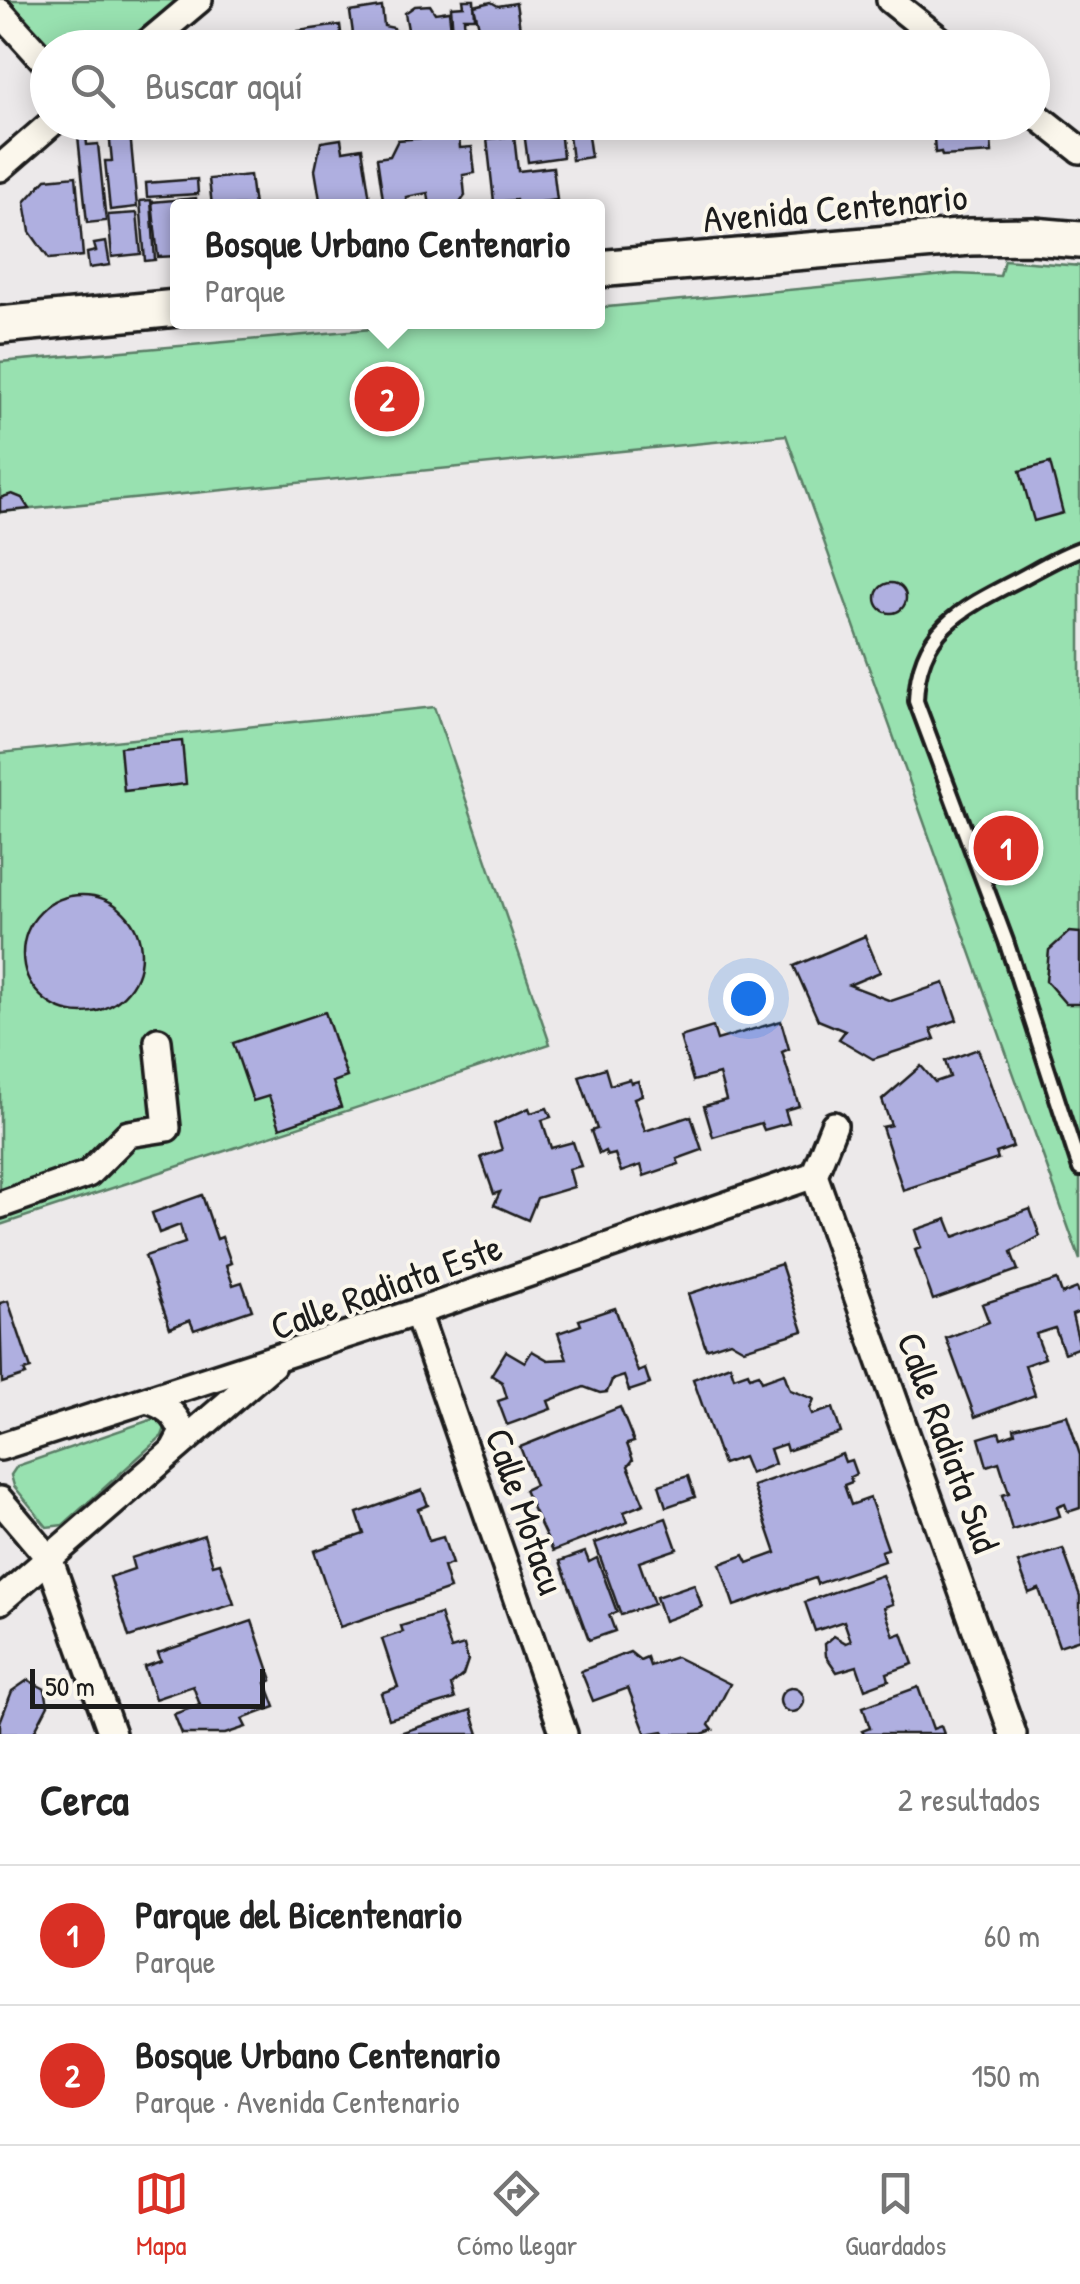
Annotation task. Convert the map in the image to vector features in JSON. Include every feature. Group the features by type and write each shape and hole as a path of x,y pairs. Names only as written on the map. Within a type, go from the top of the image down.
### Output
{"main road":[{"name":"Avenida Centenario","path":"605,269 970,237 1080,240"},
{"path":"0,325 170,309"}],"street":[{"path":"163,30 199,0"},
{"path":"890,0 928,30"},
{"path":"0,12 30,45"},
{"path":"1050,126 1080,150"},
{"path":"0,168 32,140"},
{"path":"0,1205 88,1174 128,1134 167,1128 158,1041"},
{"path":"814,1175 834,1125"},
{"name":"Calle Radiata Este","path":"0,1601 283,1356 814,1175"},
{"name":"Calle Radiata Sud","path":"814,1175 1013,1734"},
{"name":"Calle Motacu","path":"417,1312 564,1734"},
{"path":"0,1447 283,1356"},
{"path":"146,1400 165,1406 177,1418 183,1432 174,1450"},
{"path":"0,1500 49,1558 112,1734"}],"lane":[{"path":"1080,549 966,607 952,619 924,653 917,672 916,701 1006,941 1080,1169"}],"green space":[{"path":"9,0 178,0 140,30 35,30"},
{"path":"1004,260 1080,266 1080,1260 786,435 0,512 0,362 371,329 605,329 605,307 956,274 1000,276"},
{"path":"434,707 550,1044 0,1225 0,753"},
{"path":"153,1419 161,1421 165,1428 162,1436 63,1525 47,1527 14,1486 11,1475 17,1466"}],"building":[{"path":"463,0 474,0 475,18 464,18 465,30 453,30 451,7 464,6"},
{"path":"516,3 520,30 480,30 474,6"},
{"path":"430,5 435,13 449,11 451,30 408,30 405,13 415,6"},
{"path":"382,7 384,26 394,30 352,30 350,12"},
{"path":"340,25 341,30 305,30"},
{"path":"78,140 86,140 87,145 98,144 106,221 87,223"},
{"path":"110,140 131,140 137,207 110,210 105,161 112,161"},
{"path":"341,140 343,151 362,148 370,199 320,199 315,170 321,142"},
{"path":"398,140 459,140 460,148 472,147 475,173 463,175 463,199 429,199 428,193 406,199 383,199 377,158 390,156"},
{"path":"487,140 514,140 518,171 553,167 557,199 494,199"},
{"path":"525,140 561,140 563,157 528,162"},
{"path":"570,140 589,140 591,157 572,160"},
{"path":"934,140 991,140 992,153 935,153"},
{"path":"250,175 253,199 211,199 209,179"},
{"path":"76,176 83,256 49,259 30,232 25,202 46,179"},
{"path":"197,179 198,194 147,197 146,183"},
{"path":"151,200 155,260 145,261 140,201"},
{"path":"170,200 170,256 158,257 152,202"},
{"path":"137,213 141,254 112,257 108,215"},
{"path":"106,242 110,265 89,268 87,253 96,251 94,244"},
{"path":"1050,463 1063,513 1034,521 1020,471"},
{"path":"12,494 22,498 29,509 0,512 0,498"},
{"path":"891,583 902,587 906,598 902,609 891,613 880,609 876,598 880,587"},
{"path":"182,741 186,784 124,791 120,747"},
{"path":"82,895 105,899 124,912 137,931 141,954 137,977 124,996 105,1009 82,1013 59,1009 40,996 27,977 23,954 27,931 40,912 59,899"},
{"path":"1069,932 1080,933 1080,1004 1066,1004 1046,981 1049,950"},
{"path":"865,936 880,972 849,985 891,1001 944,983 957,1020 931,1029 935,1039 873,1059 839,1039 845,1031 818,1020 794,966"},
{"path":"325,1012 347,1077 333,1082 341,1107 280,1128 269,1096 253,1101 233,1043"},
{"path":"781,1021 789,1049 782,1052 799,1106 785,1110 789,1123 764,1130 761,1123 713,1137 704,1106 726,1100 719,1074 693,1081 680,1037 713,1027 717,1040"},
{"path":"978,1049 1013,1147 996,1153 998,1159 903,1190 882,1127 891,1125 882,1100 921,1066 935,1082 950,1077 945,1061"},
{"path":"605,1068 610,1085 630,1079 631,1083 638,1081 642,1095 634,1098 645,1131 691,1116 702,1150 677,1159 679,1164 644,1176 641,1165 621,1172 615,1154 599,1154 591,1131 597,1129 579,1076"},
{"path":"529,1108 531,1113 547,1108 551,1117 542,1120 551,1148 573,1142 581,1166 569,1169 574,1187 537,1198 528,1220 494,1205 500,1192 494,1194 481,1157 502,1150 494,1124"},
{"path":"202,1195 217,1239 222,1237 231,1263 226,1265 233,1285 242,1282 252,1310 194,1330 190,1320 170,1328 145,1256 185,1243 180,1225 159,1233 152,1213"},
{"path":"1030,1209 1040,1236 1011,1252 1018,1270 933,1300 915,1250 921,1248 915,1230 947,1219 954,1237"},
{"path":"781,1264 803,1331 744,1349 730,1341 706,1349 688,1294"},
{"path":"1057,1280 1062,1294 1077,1288 1080,1295 1080,1312 1072,1315 1080,1347 1064,1353 1055,1328 1036,1334 1045,1358 1025,1365 1035,1395 975,1417 946,1338 989,1322 982,1304"},
{"path":"8,1301 31,1369 24,1371 26,1375 2,1383 0,1303"},
{"path":"615,1308 638,1372 645,1369 650,1384 629,1391 624,1376 612,1380 607,1392 584,1387 548,1401 551,1409 507,1425 498,1401 507,1398 502,1382 491,1375 506,1351 525,1362 532,1351 548,1360 567,1359 558,1333 581,1325 579,1320"},
{"path":"730,1365 734,1377 748,1372 750,1377 759,1374 762,1381 784,1373 790,1390 814,1399 812,1415 833,1408 841,1433 787,1451 785,1444 770,1449 775,1464 750,1474 743,1457 723,1464 693,1379"},
{"path":"620,1407 634,1442 627,1444 633,1460 628,1466 644,1504 624,1512 628,1522 553,1551 524,1490 535,1485 520,1447"},
{"path":"1067,1415 1080,1455 1080,1508 1068,1512 1065,1504 1057,1507 1060,1516 1012,1530 1002,1495 1009,1493 999,1462 987,1466 979,1438 999,1432 1001,1438 1015,1433 1014,1428"},
{"path":"842,1454 845,1462 851,1460 856,1474 850,1477 852,1482 844,1485 851,1505 870,1498 888,1549 881,1551 884,1561 817,1584 815,1578 734,1606 720,1564 744,1555 748,1563 776,1553 753,1486"},
{"path":"688,1476 695,1497 666,1507 659,1485"},
{"path":"422,1490 428,1505 418,1509 429,1541 443,1537 452,1564 443,1567 450,1589 340,1627 314,1551 364,1534 357,1513"},
{"path":"666,1518 677,1549 639,1562 654,1604 621,1615 595,1543"},
{"path":"204,1535 213,1565 220,1563 234,1604 129,1637 110,1577 134,1569 131,1558"},
{"path":"1063,1549 1080,1596 1080,1639 1059,1646 1039,1589 1029,1593 1018,1563"},
{"path":"585,1552 589,1562 597,1558 617,1612 609,1615 615,1631 589,1640 560,1561"},
{"path":"882,1575 893,1604 884,1607 894,1636 902,1633 913,1664 887,1673 889,1680 865,1689 857,1666 837,1672 826,1656 825,1644 834,1636 846,1643 851,1641 844,1621 815,1631 805,1602"},
{"path":"694,1584 702,1607 664,1621 656,1597"},
{"path":"440,1614 451,1649 464,1645 468,1660 463,1675 451,1685 455,1699 389,1719 381,1693 398,1687 382,1639 403,1632 401,1626"},
{"path":"252,1621 272,1680 266,1683 275,1707 242,1719 246,1727 225,1734 182,1734 174,1714 200,1705 193,1686 155,1699 144,1667 161,1661 158,1653"},
{"path":"630,1652 640,1660 647,1657 650,1666 676,1657 730,1684 709,1725 713,1730 702,1734 646,1734 628,1688 593,1701 581,1671"},
{"path":"28,1680 45,1689 48,1705 33,1734 0,1734 0,1722 12,1691"},
{"path":"918,1687 933,1729 941,1726 944,1734 864,1734 862,1731 870,1728 863,1707"},
{"path":"792,1688 801,1691 801,1709 792,1712 783,1709 780,1700 783,1691"},
{"path":"471,1710 479,1734 400,1734 400,1733"}],"place":[{"name":"Bosque Urbano Centenario","path":"387,399"},
{"name":"Parque del Bicentenario","path":"1006,848"}]}
